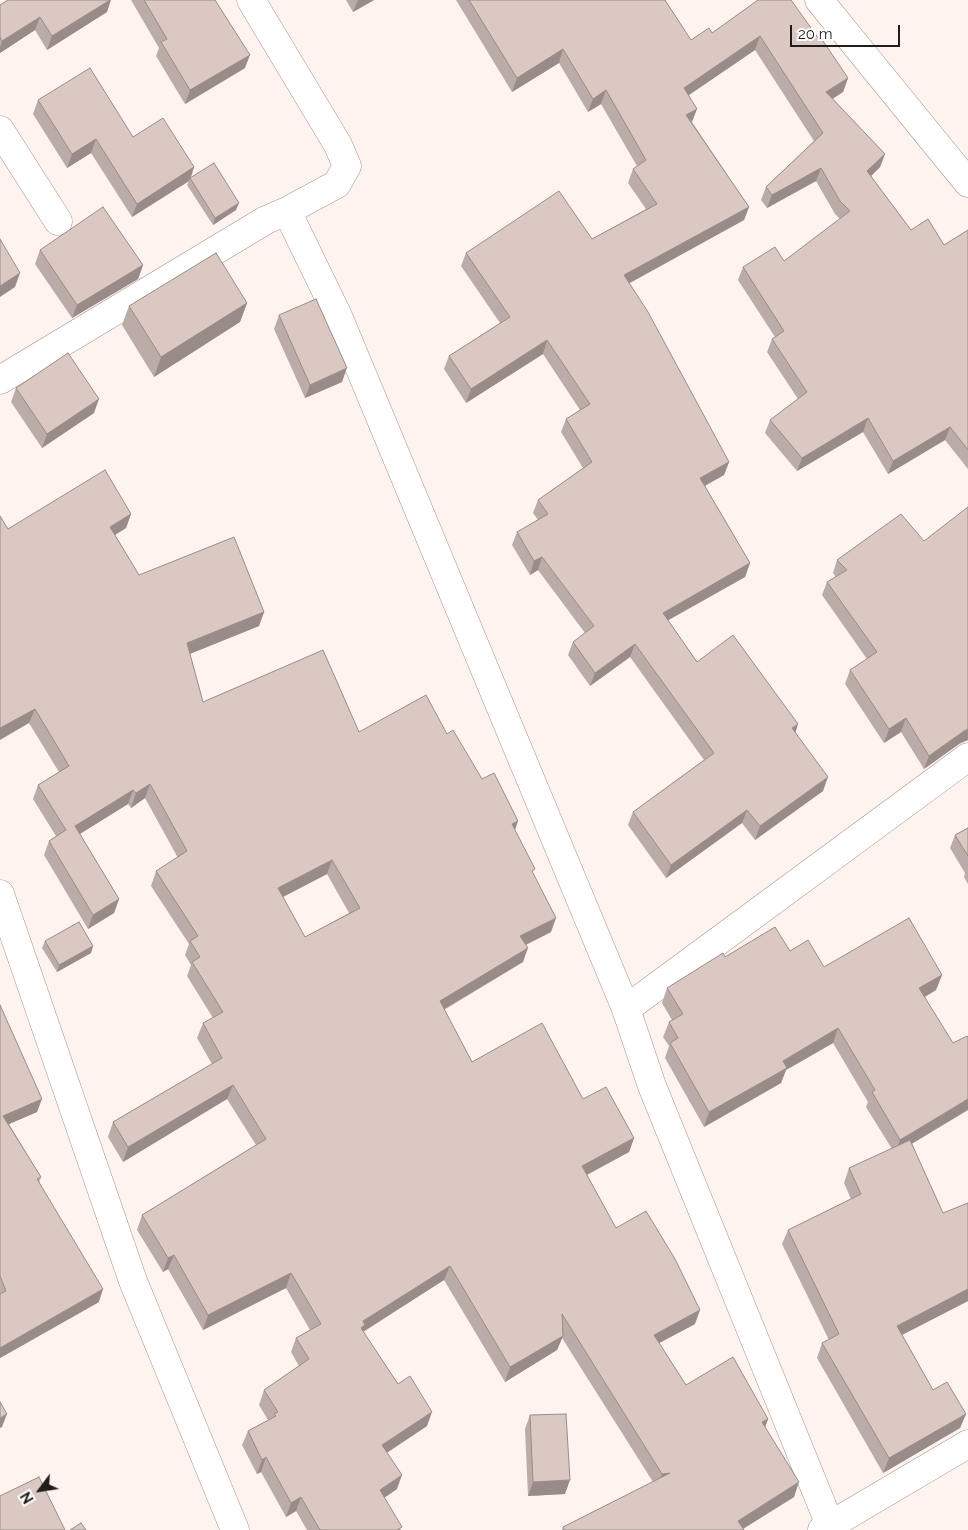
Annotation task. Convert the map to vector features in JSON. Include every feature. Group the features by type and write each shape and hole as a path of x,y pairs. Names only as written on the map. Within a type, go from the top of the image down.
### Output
{"street":[{"path":"0,380 266,220 337,184 347,166 338,145 251,0"},
{"path":"819,0 968,183"},
{"path":"0,130 58,221"},
{"path":"287,211 338,316 626,1008 652,1086 828,1528 968,1444"},
{"path":"626,1008 968,757"},
{"path":"0,894 133,1281 235,1530"}],"building":[{"path":"8,0 110,0 52,36 40,17 2,41 0,37 0,5"},
{"path":"144,0 215,0 250,55 190,90 161,42 167,39"},
{"path":"469,0 665,0 691,40 709,28 712,33 758,0 791,0 819,39 821,38 848,78 826,92 885,154 867,171 911,230 928,219 944,245 968,230 968,450 950,427 893,461 868,418 802,458 770,420 807,392 772,339 784,331 743,267 775,247 784,261 850,211 840,201 821,168 772,195 766,187 823,133 760,36 684,88 697,109 686,115 749,207 624,275 648,312 729,462 700,478 750,563 663,613 697,662 733,635 798,724 792,728 828,777 760,826 747,810 671,865 633,812 714,753 635,644 595,673 573,642 594,626 542,557 534,561 517,532 548,514 538,500 592,462 566,419 590,404 547,340 471,389 449,356 510,317 466,253 559,191 592,239 657,204 633,169 646,160 606,90 593,99 563,49 517,78"},
{"path":"90,68 133,137 163,118 194,167 137,204 96,139 72,154 38,100"},
{"path":"214,163 239,203 215,218 190,178"},
{"path":"103,207 143,265 77,305 40,250"},
{"path":"0,239 20,273 0,286"},
{"path":"216,253 247,303 161,357 129,306"},
{"path":"316,299 347,368 310,385 279,315"},
{"path":"68,353 99,399 47,434 16,388"},
{"path":"105,470 131,514 110,527 139,575 234,537 264,612 187,643 203,702 323,650 359,732 426,695 447,734 453,730 482,779 494,773 518,821 512,824 535,869 532,871 556,918 520,936 528,948 440,1001 472,1062 542,1023 583,1099 606,1087 634,1138 582,1166 616,1228 646,1211 675,1259 700,1310 654,1335 686,1385 733,1357 768,1419 762,1422 799,1482 738,1521 744,1530 564,1530 563,1527 670,1473 662,1474 562,1314 563,1336 510,1367 450,1266 363,1321 365,1325 361,1328 398,1384 410,1376 432,1412 382,1445 402,1475 380,1490 402,1527 397,1530 320,1530 301,1497 291,1503 266,1457 262,1460 248,1431 276,1416 274,1414 278,1412 264,1390 309,1359 296,1338 321,1324 291,1273 208,1315 174,1255 168,1258 142,1215 266,1139 233,1085 128,1147 113,1122 222,1058 203,1023 223,1012 192,962 200,957 190,941 198,936 156,871 187,851 150,784 136,793 133,790 75,826 119,899 93,915 49,841 66,830 38,785 69,766 35,709 0,728 0,516 8,529","holes":["332,860 360,908 305,937 278,888"]},
{"path":"968,507 968,729 929,756 906,718 889,729 850,670 877,652 827,582 847,570 837,560 901,514 924,541"},
{"path":"968,828 968,856 955,835"},
{"path":"909,918 942,975 919,988 953,1043 968,1037 968,1099 900,1140 872,1092 875,1090 838,1028 783,1061 787,1068 709,1112 670,1043 678,1038 669,1022 683,1014 667,988 723,953 725,957 775,927 790,951 808,940 824,967"},
{"path":"79,922 93,946 59,965 45,941"},
{"path":"0,1005 42,1099 3,1116 41,1177 37,1179 103,1289 0,1348 0,1294 6,1291 0,1276"},
{"path":"910,1140 943,1213 968,1203 968,1289 897,1326 933,1390 947,1382 966,1414 889,1458 822,1343 839,1334 788,1230 861,1194 849,1168"},
{"path":"0,1402 7,1414 0,1418"},
{"path":"566,1414 570,1480 533,1482 530,1415"},
{"path":"39,1477 65,1530 0,1530 0,1496"},
{"path":"81,1523 86,1530 70,1530"}]}
